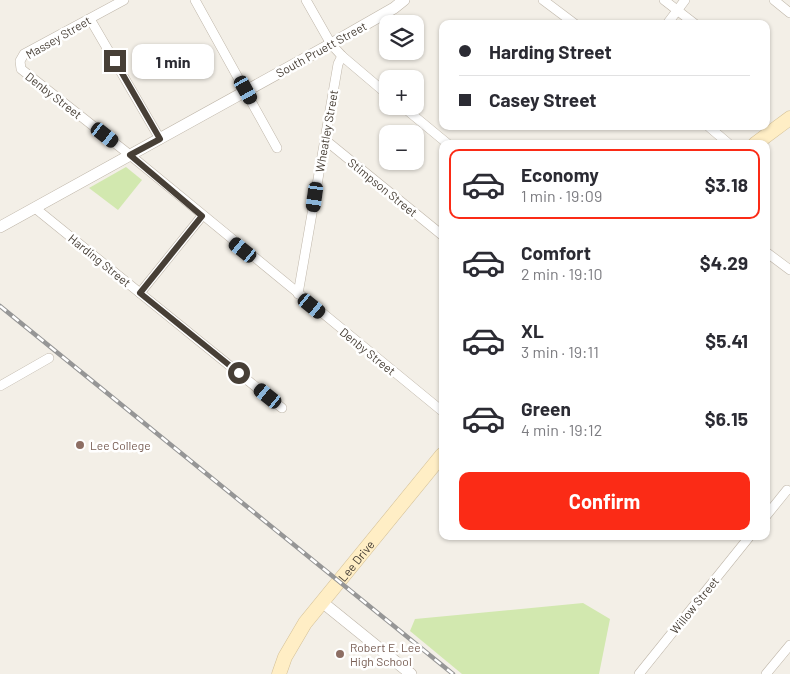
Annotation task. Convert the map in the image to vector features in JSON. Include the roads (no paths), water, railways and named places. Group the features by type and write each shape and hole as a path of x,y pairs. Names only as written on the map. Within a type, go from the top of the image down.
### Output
{"main road":[{"path":"760,140 790,118"},
{"name":"Lee Drive","path":"279,674 295,640 322,602 439,459"}],"street":[{"name":"Massey Street","path":"20,61 24,54 124,0"},
{"path":"196,0 277,148"},
{"path":"306,0 331,44 342,56 379,87"},
{"name":"South Pruett Street","path":"0,227 331,44 394,8 404,0"},
{"path":"543,0 570,20"},
{"path":"664,0 690,20"},
{"path":"670,20 685,0"},
{"path":"774,0 790,13"},
{"path":"90,19 160,139"},
{"name":"Wheatley Street","path":"298,294 324,139 338,64 342,56"},
{"name":"Denby Street","path":"20,61 21,69 130,155 439,409"},
{"path":"413,115 443,140"},
{"path":"713,130 725,140"},
{"name":"Stimpson Street","path":"324,139 439,233"},
{"name":"Harding Street","path":"35,208 282,408"},
{"path":"140,293 202,216"},
{"path":"770,255 790,270"},
{"path":"0,386 49,358"},
{"path":"770,511 787,490"},
{"name":"Willow Street","path":"639,674 747,540"},
{"path":"322,602 411,674"},
{"path":"766,674 790,645"}],"railway":[{"path":"0,306 453,674"}],"place":[{"name":"Lee College","path":"80,445"},
{"name":"Robert E. Lee High School","path":"340,654"}]}
